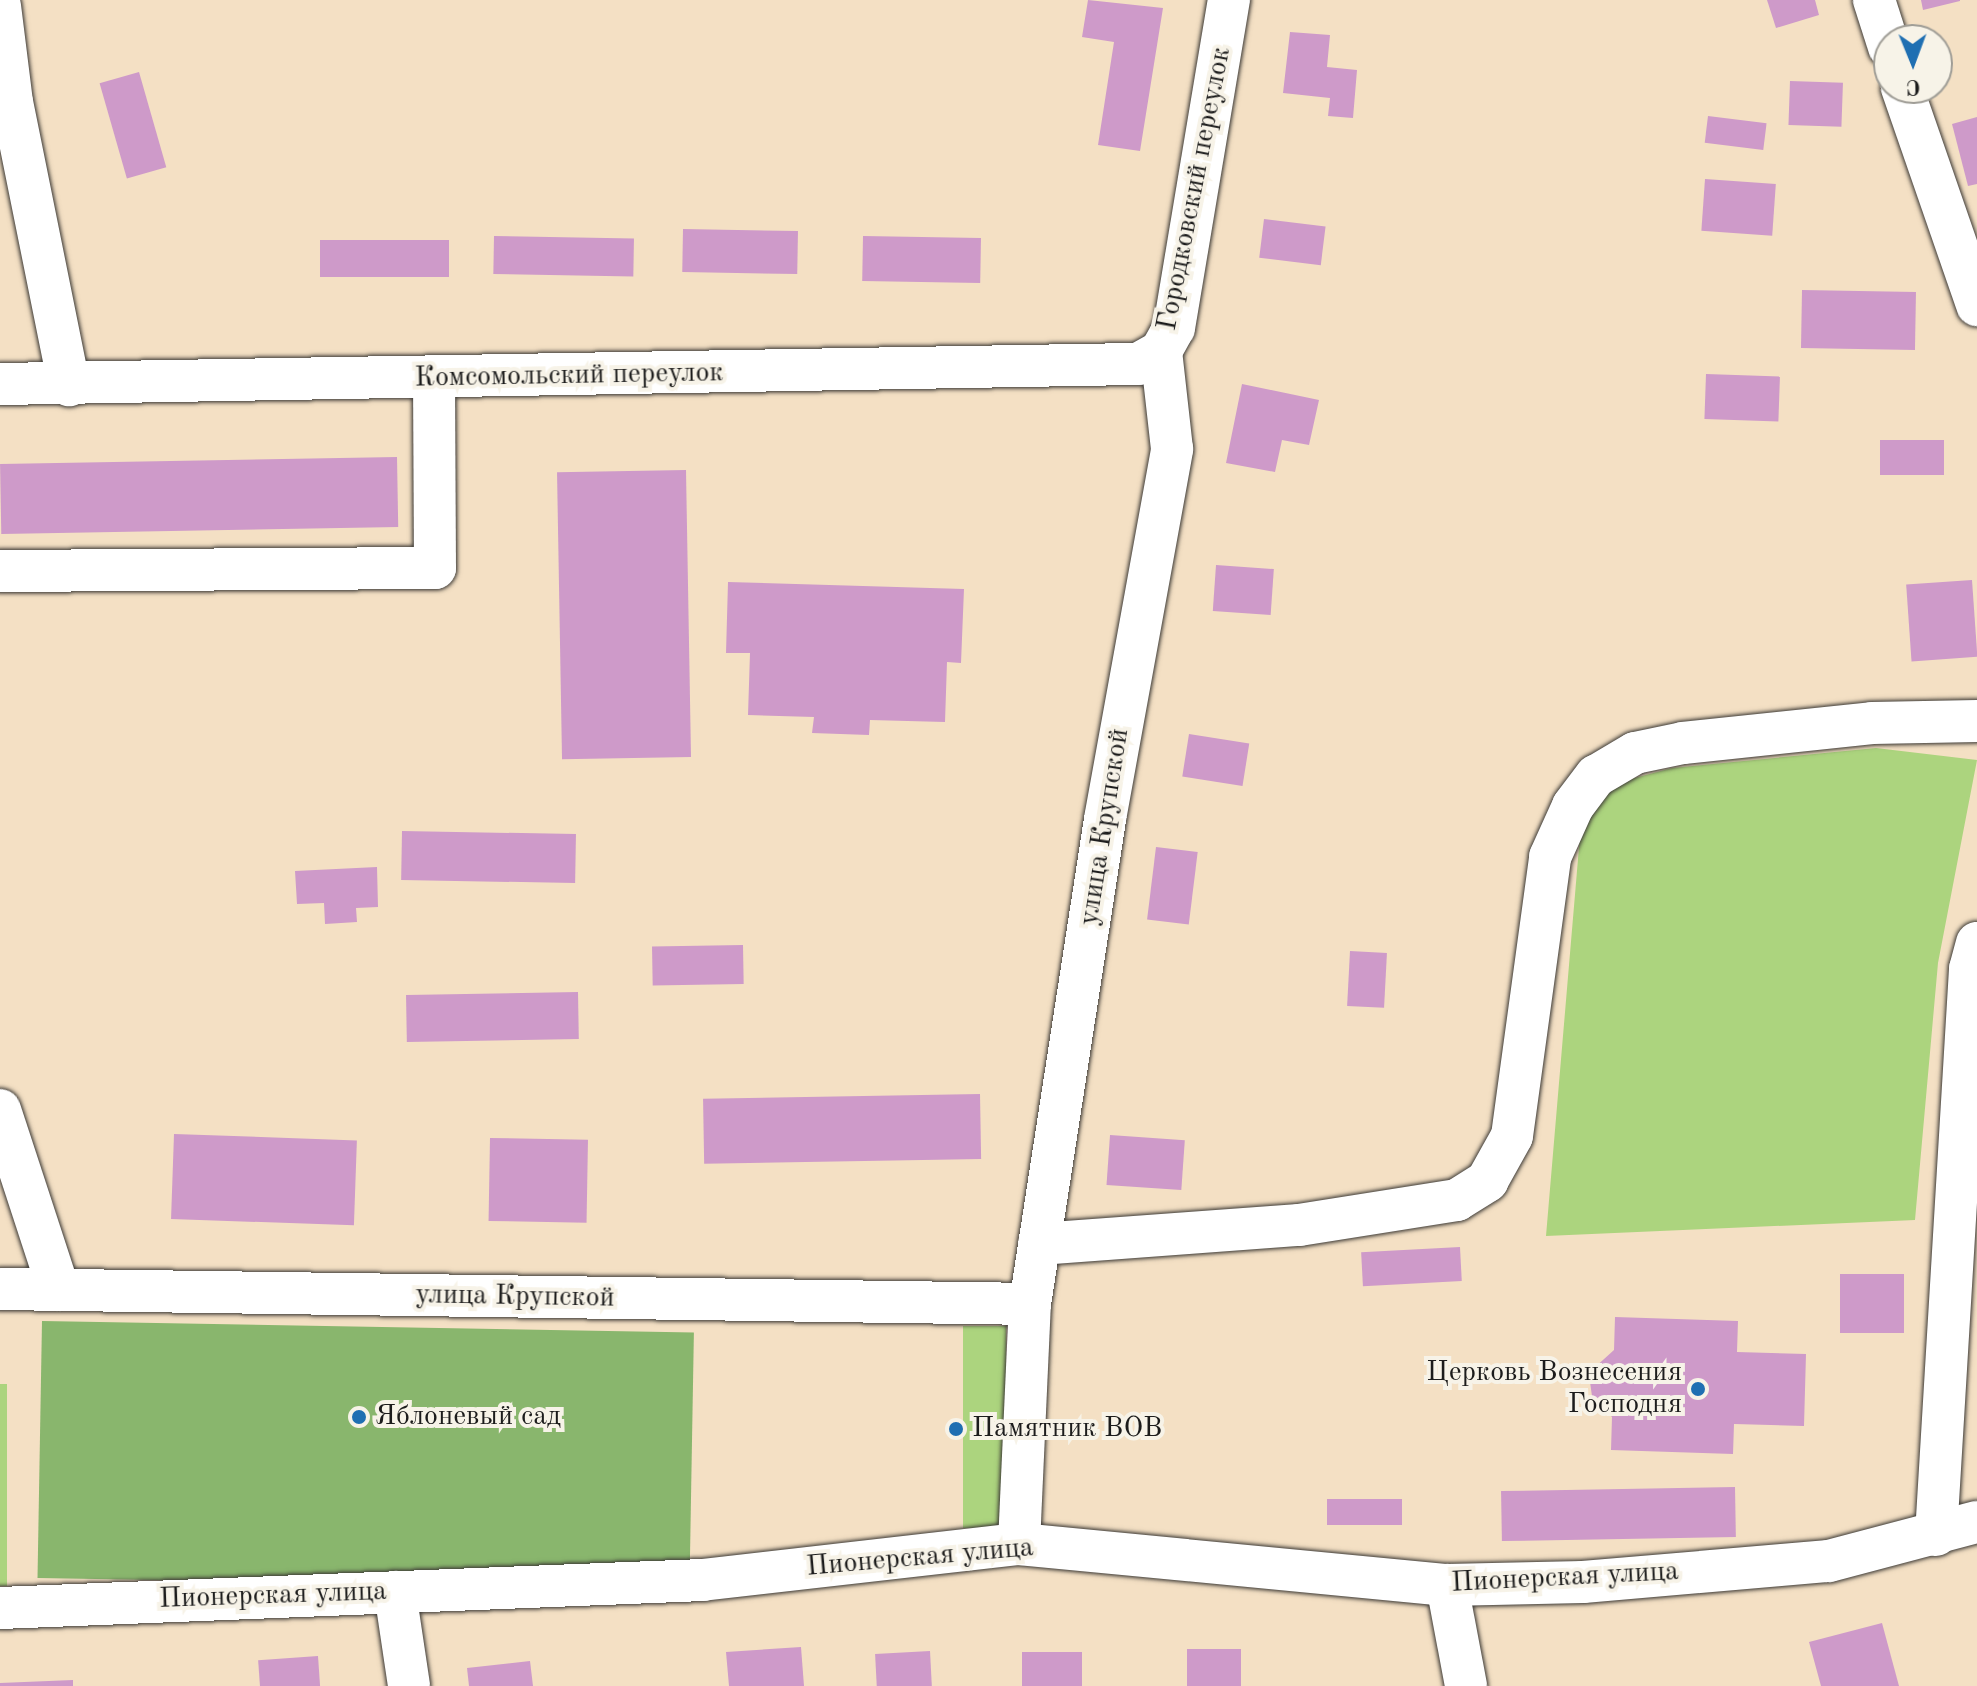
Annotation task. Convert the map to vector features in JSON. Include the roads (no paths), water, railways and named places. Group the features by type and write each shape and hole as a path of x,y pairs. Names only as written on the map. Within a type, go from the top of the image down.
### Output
{"street":[{"name":"Городковский переулок","path":"1150,358 1174,328 1229,0"},
{"path":"1874,0 1882,24"},
{"path":"0,6 12,102 69,385"},
{"path":"1908,104 1977,305"},
{"name":"Комсомольский переулок","path":"0,384 434,378 1150,358"},
{"name":"улица Крупской","path":"1019,1544 1030,1304 1105,819 1172,449 1150,358"},
{"path":"0,571 435,568 434,378"},
{"path":"1039,1244 1299,1225 1457,1200 1487,1181 1512,1136 1550,857 1573,806 1596,776 1635,753 1683,743 1872,723 1977,721"},
{"path":"1936,1535 1970,969 1977,943"},
{"path":"0,1110 59,1290"},
{"name":"улица Крупской","path":"0,1289 1030,1304"},
{"name":"Пионерская улица","path":"0,1608 702,1580 1019,1544 1447,1585 1583,1582 1829,1561 1977,1522"},
{"path":"1447,1585 1466,1686"},
{"path":"395,1592 409,1686"}],"place":[{"name":"Церковь Вознесения Господня","path":"1698,1389"},
{"name":"Яблоневый сад","path":"359,1417"},
{"name":"Памятник ВОВ","path":"956,1429"}]}
